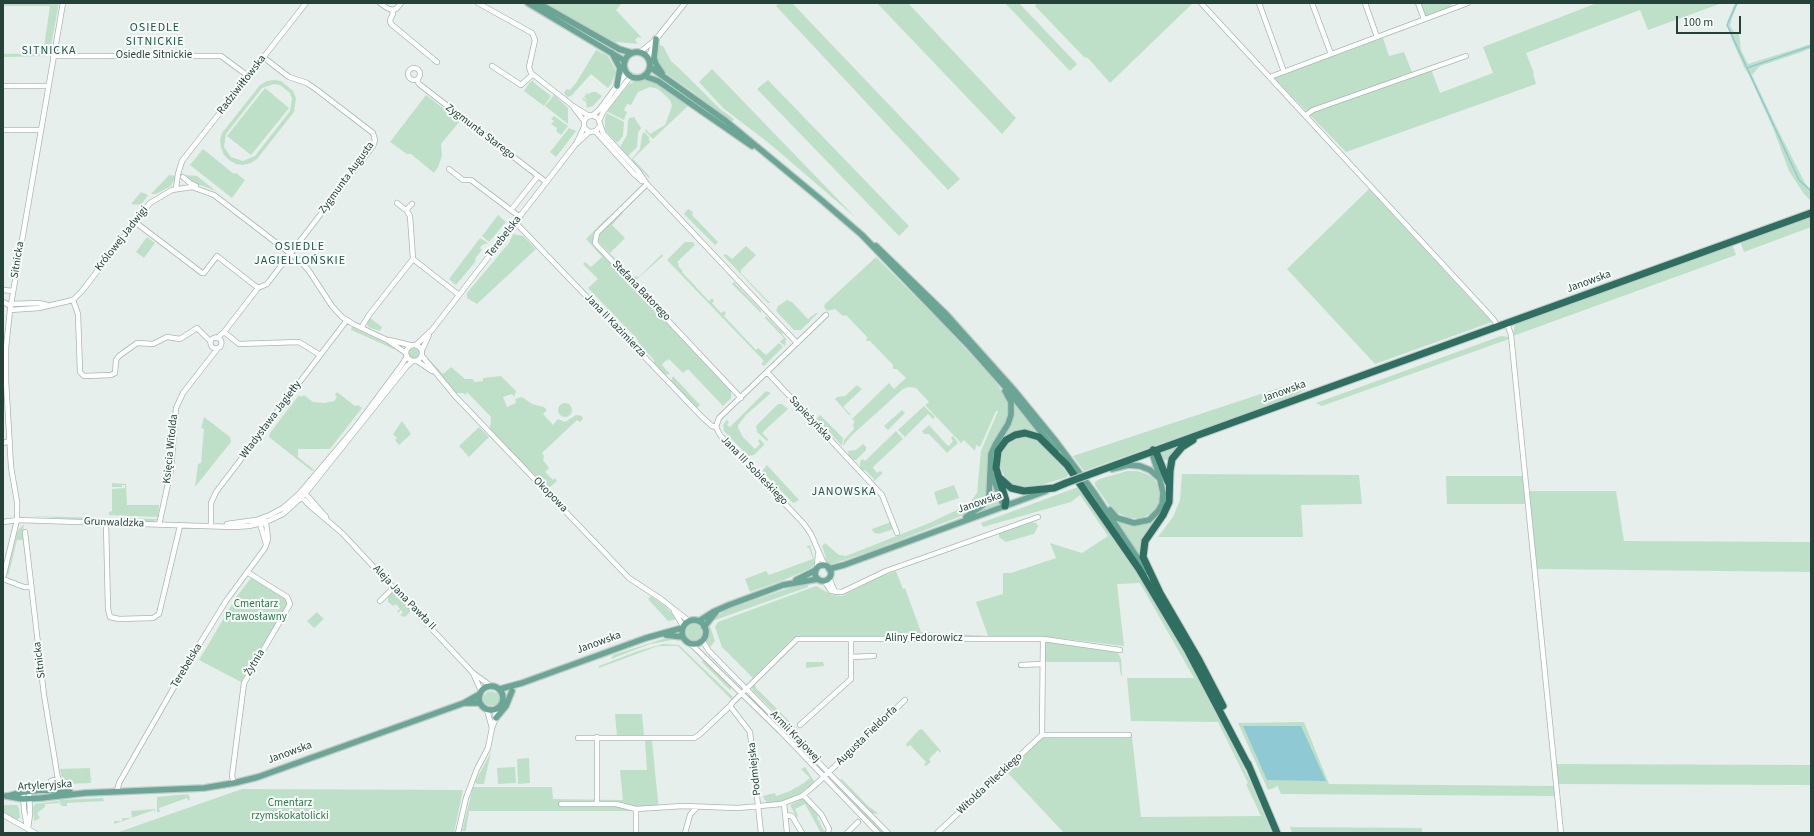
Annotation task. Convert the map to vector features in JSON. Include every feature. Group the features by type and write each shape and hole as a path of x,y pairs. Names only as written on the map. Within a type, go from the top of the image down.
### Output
{"highway":[{"name":"Janowska","path":"1054,488 1153,450 1207,432 1811,213"},
{"path":"1207,432 1182,447 1175,454 1171,465 1169,498 1166,510 1148,536 1143,548 1145,561 1160,593 1217,695 1239,741 1278,833"},
{"path":"1005,506 1006,501 994,474 999,448 1010,437 1022,433 1035,435 1043,440 1067,465 1105,518 1160,602 1195,664 1249,767"},
{"path":"1153,450 1157,454 1169,486"},
{"path":"994,474 1008,486 1019,491 1054,488"}],"main road":[{"path":"528,3 625,61 627,72 632,76 639,78 644,76 658,81 761,151"},
{"path":"538,3 619,49 632,53 640,52 648,58 650,67 726,121 807,187 890,258 983,354 1038,419 1095,494 1160,593"},
{"path":"656,39 654,54 655,62 666,78"},
{"path":"612,52 620,68 617,86"},
{"path":"625,61 632,53"},
{"path":"644,76 650,67"},
{"path":"862,235 943,318 989,368 1067,465"},
{"path":"958,522 976,511 986,501 990,492 994,474 990,458 992,450 1008,424 1012,409 1008,395 989,368"},
{"path":"1095,494 1117,518 1129,523 1138,523 1151,518 1160,508 1163,498 1161,482 1152,456 1153,450"},
{"path":"1096,472 1136,465 1152,471 1161,482"},
{"name":"Janowska","path":"699,621 719,609 789,584 826,574 844,565 958,522 1054,488"},
{"path":"817,569 816,575 826,574"},
{"name":"Janowska","path":"789,584 817,569 826,574"},
{"path":"704,627 719,609"},
{"path":"690,621 699,621 704,627 705,634 702,640 698,643 691,644 683,637 683,627 690,621"},
{"name":"Janowska","path":"500,689 522,683 646,638 683,627"},
{"name":"Janowska","path":"661,634 683,637"},
{"name":"Janowska","path":"503,696 522,683"},
{"path":"490,686 500,689 503,696 502,705 495,710 487,710 480,703 480,693 490,686"},
{"path":"496,718 506,706 512,691"},
{"name":"Janowska","path":"117,792 204,788 234,783 266,774 464,703 480,693"},
{"name":"Janowska","path":"464,703 480,703"},
{"name":"Artyleryjska","path":"4,796 26,791 45,790 85,793"},
{"name":"Artyleryjska","path":"4,796 26,799 85,793 117,792"}],"street":[{"name":"Sitnicka","path":"3,578 17,520 17,502 10,441 6,364 10,307 63,3"},
{"name":"Radziwiłłowska","path":"176,188 182,161 306,3"},
{"path":"380,3 392,10 396,9 401,3"},
{"path":"478,3 532,33 535,40 529,68 532,75 572,106 591,115 599,123 603,133 638,171 647,184 797,343"},
{"path":"640,52 656,39 685,3"},
{"path":"1200,3 1306,115 1498,326"},
{"path":"1259,3 1284,72"},
{"path":"1312,3 1331,54"},
{"path":"1364,3 1377,37"},
{"path":"1418,3 1424,19"},
{"path":"1270,77 1468,3"},
{"path":"392,10 393,14 390,20 391,24 437,62"},
{"path":"648,58 656,39"},
{"name":"Osiedle Sitnickie","path":"53,56 221,56 248,76"},
{"path":"1306,115 1313,110 1466,56"},
{"name":"Zygmunta Augusta","path":"264,57 289,76 307,83 317,90 373,133 375,137 373,146 290,253"},
{"path":"492,66 522,85 532,75"},
{"path":"584,121 599,110 627,72"},
{"path":"599,123 603,112 632,76"},
{"name":"Zygmunta Starego","path":"416,80 419,84 546,182"},
{"path":"3,86 48,86"},
{"path":"572,106 584,121 584,127 592,132 634,174 647,184"},
{"name":"Terebelska","path":"575,145 592,132 599,123"},
{"name":"Terebelska","path":"417,344 432,330 520,217 575,145 584,127"},
{"path":"3,130 40,130"},
{"path":"180,168 183,176 183,187"},
{"path":"449,169 463,180 471,180 520,217"},
{"path":"183,176 190,183 203,190"},
{"path":"511,210 538,176"},
{"name":"Stefana Batorego","path":"647,184 597,233 595,236 595,243 741,398"},
{"name":"Królowej Jadwigi","path":"73,300 82,291 135,222 154,200 176,188 183,187 203,190 214,195 290,253 309,271 332,306 347,320 387,340 406,354"},
{"path":"361,328 413,259 410,216 406,210 397,203"},
{"path":"406,210 412,204"},
{"path":"135,222 202,273 204,273 217,256 258,288"},
{"name":"Jana II Kazimierza","path":"515,222 703,418 712,426 716,427"},
{"path":"219,339 258,288 267,284 290,253"},
{"path":"413,259 459,295"},
{"path":"3,290 13,291"},
{"path":"3,302 10,307 39,308 47,305 67,303 73,300 78,314 80,372 84,376 111,375 115,373 116,360 135,344 153,344 166,337 180,339 197,328 210,342 212,348 218,348 221,346 219,339"},
{"name":"Jana III Sobieskiego","path":"826,315 720,418 716,427 720,435 804,524 811,534 826,574 829,589 835,592 842,592 886,571 1038,516"},
{"name":"Władysława Jagiełły","path":"211,526 212,503 216,492 347,320"},
{"path":"1507,323 1510,335 1561,833"},
{"name":"Terebelska","path":"422,350 432,330"},
{"path":"224,332 239,344 299,342 320,355"},
{"path":"210,342 213,338 219,339"},
{"name":"Królowej Jadwigi","path":"387,340 410,345"},
{"path":"211,526 263,521 302,494 404,363 410,345 417,344 422,350 422,356 407,366 302,494 288,511"},
{"name":"Księcia Witolda","path":"208,359 212,348"},
{"name":"Księcia Witolda","path":"159,525 171,470 176,408 183,393 218,348"},
{"path":"406,354 415,361"},
{"name":"Okopowa","path":"422,356 436,375 629,578 690,621"},
{"name":"Okopowa","path":"415,361 436,375"},
{"name":"Sapieżyńska","path":"767,372 882,495 897,533"},
{"path":"3,443 10,441"},
{"name":"Aleja Jana Pawła II","path":"302,494 309,505 333,526"},
{"name":"Aleja Jana Pawła II","path":"302,494 394,587 474,672 490,686"},
{"path":"249,526 288,511 298,505 309,505"},
{"name":"Grunwaldzka","path":"3,522 17,520 211,526"},
{"path":"262,532 263,521"},
{"path":"263,521 268,539 267,545"},
{"path":"106,523 108,609 110,617 119,619 153,618 159,614 180,526"},
{"path":"211,526 249,526 258,528 262,532 267,545"},
{"name":"Sitnicka","path":"25,532 44,695 58,779 51,781"},
{"name":"Terebelska","path":"117,792 119,783 189,661 226,601 267,545"},
{"name":"Jana III Sobieskiego","path":"817,569 818,552"},
{"name":"Żytnia","path":"234,783 232,776 244,683 290,604 287,597 247,572"},
{"path":"3,578 24,587 32,587"},
{"path":"380,601 394,587"},
{"name":"Okopowa","path":"670,606 683,627"},
{"name":"Aliny Fedorowicz","path":"742,693 797,639 1042,640 1120,650"},
{"path":"800,725 851,679 852,639"},
{"name":"Armii Krajowej","path":"702,640 709,651 888,833"},
{"path":"1042,640 1042,734 1129,735"},
{"name":"Armii Krajowej","path":"691,644 742,693 878,833"},
{"path":"851,657 874,656"},
{"path":"1021,665 1042,664"},
{"name":"Aleja Jana Pawła II","path":"474,672 480,693"},
{"path":"578,738 694,738 730,706 742,693"},
{"name":"Augusta Fieldorfa","path":"824,776 905,700"},
{"name":"Podmiejska","path":"730,706 750,732 761,833"},
{"path":"487,710 492,728"},
{"path":"458,833 466,798 477,769 488,748 492,728 496,718 495,710"},
{"name":"Witolda Pileckiego","path":"937,833 1042,734"},
{"path":"597,737 597,802"},
{"path":"561,804 597,802 616,804 636,809 683,806 738,808 758,806 784,803 803,795 824,776"},
{"path":"26,791 25,820 28,829"},
{"path":"803,795 821,814 829,829 828,833"},
{"path":"784,803 787,833"},
{"path":"685,833 690,815 697,807"},
{"path":"636,809 636,833"},
{"path":"3,815 35,833"},
{"path":"785,815 792,816 802,833"},
{"path":"847,833 858,822"}],"green space":[{"path":"3,3 59,3 49,56 3,57 3,54 43,53 50,6 3,6"},
{"path":"541,3 622,3 616,10 642,38 638,37 635,40 638,44 614,43"},
{"path":"779,3 792,3 960,179 948,190 776,6"},
{"path":"877,3 908,3 1016,118 1002,134"},
{"path":"1005,3 1019,3 1077,64 1070,71"},
{"path":"1037,3 1193,3 1110,83 1088,58 1084,57 1035,6"},
{"path":"1420,3 1451,3 1452,7 1425,17"},
{"path":"1597,3 1722,3 1648,30 1640,10 1526,53 1534,73 1536,84 1346,152 1273,77 1383,38 1389,56 1404,52 1412,72 1430,66 1440,93 1493,73 1483,47"},
{"path":"1735,3 1738,3 1730,26 1735,33 1739,34 1741,50 1748,64 1811,44 1811,48 1802,52 1760,66 1752,75 1805,183 1811,190 1811,201 1804,194 1789,171 1773,128 1732,40 1727,22"},
{"path":"659,45 663,46 671,61 720,109 734,119 731,123 693,92 660,69 656,57"},
{"path":"596,50 608,56 615,69 615,74 611,84 608,88 591,74 571,96 567,97 564,93 565,91 567,89 570,90 576,83"},
{"path":"712,69 855,217 770,144 723,108 699,82"},
{"path":"534,80 533,82 551,96 544,106 524,91 530,82"},
{"path":"648,80 655,82 689,105 653,139 645,131 646,129 650,134 665,125 672,106 670,100 658,89 650,87 638,92 631,105 627,104 624,110 627,112 624,120 606,111 629,84"},
{"path":"768,80 909,226 899,236 757,89"},
{"path":"267,81 281,81 293,91 296,98 294,112 257,159 251,163 243,165 236,164 224,155 220,140 222,133 260,85","holes":["274,84 280,85 290,93 292,99 290,111 255,156 243,161 231,157 224,147 226,134 262,88"]},
{"path":"265,88 289,108 251,155 227,136"},
{"path":"596,92 602,96 593,106 587,108 586,102 582,99 583,98 588,101 584,97 587,93 589,94"},
{"path":"426,95 460,121 441,144 442,156 434,173 411,154 407,154 390,142"},
{"path":"554,95 568,108 568,124 545,106"},
{"path":"607,113 624,122 623,136 618,142 616,142 605,130 605,118"},
{"path":"554,116 568,126 561,135 556,131 557,128 551,124 554,121 551,119"},
{"path":"634,117 641,128 638,133 637,147 628,156 620,147 627,135 629,118"},
{"path":"569,128 576,131 556,157 550,152"},
{"path":"644,132 650,138 648,140 651,141 633,159 650,177 649,178 631,160 640,149 642,135"},
{"path":"203,149 234,174 236,173 245,180 232,198 190,165"},
{"path":"169,175 176,176 171,186 156,194 151,194"},
{"path":"184,175 197,176 216,191 192,182"},
{"path":"1369,189 1492,322 1375,364 1287,269"},
{"path":"141,192 148,195 141,205 131,204"},
{"path":"688,209 693,212 692,215 718,242 715,245 684,214"},
{"path":"622,212 623,213 612,225 625,238 610,253 632,276 639,277 662,254 663,256 635,281 598,241 599,235"},
{"path":"498,215 506,222 489,242 482,236"},
{"path":"1811,215 1811,227 1744,252 1741,244 1742,240"},
{"path":"608,217 609,218 593,236 595,247 731,391 731,398 723,406 688,369 683,373 669,359 662,365 670,374 665,375 654,363 654,360 639,344 637,339 588,288 598,279 583,264 585,262 591,267 602,257 586,239"},
{"path":"513,234 523,236 536,249 477,304 467,298 467,293 509,243"},
{"path":"147,237 155,243 144,258 136,252"},
{"path":"480,238 488,243 482,245 480,248 482,250 476,257 475,262 456,285 449,279"},
{"path":"685,242 693,242 695,245 677,262 679,264 678,266 709,301 712,298 714,301 712,303 721,313 724,311 726,313 724,316 756,350 758,348 766,355 779,343 783,347 764,366 761,364 764,361 667,260"},
{"path":"1732,244 1736,255 1513,336 1515,323"},
{"path":"746,246 756,255 741,270 741,273 770,303 768,303 723,255 726,254 732,259"},
{"path":"876,257 942,323 995,381 1007,399 1009,406 1008,417 988,454 988,485 985,498 980,505 964,515 871,551 829,565 824,559 826,558 822,546 825,543 839,555 846,556 927,524 968,505 977,493 981,451 998,411 996,411 980,447 976,445 975,451 964,440 961,443 925,405 929,402 916,388 909,387 903,389 852,435 843,446 844,440 854,429 853,424 855,422 852,419 889,383 894,389 906,378 897,369 893,369 893,365 870,341 866,341 867,337 846,315 843,316 835,309 827,311 824,307 825,304"},
{"path":"734,282 761,310 761,313 732,284"},
{"path":"787,300 792,302 808,319 818,313 801,330 794,330 776,311 778,306"},
{"path":"766,316 783,333 782,334 786,339 785,346 780,342 784,338 765,318"},
{"path":"370,318 382,327 380,331 368,327 367,322"},
{"path":"352,327 390,345 396,350 351,330"},
{"path":"1501,336 1509,337 1509,339 1322,406 1316,403"},
{"path":"414,347 418,349 420,353 418,357 414,359 410,357 408,353 410,349"},
{"path":"427,357 443,374 451,367 465,379 473,379 474,382 483,381 483,378 501,376 516,391 514,397 512,394 503,397 507,407 516,403 515,399 522,397 532,404 544,407 547,410 543,414 553,425 558,419 565,422 576,415 582,416 583,419 580,422 577,420 542,453 544,456 543,460 549,468 545,472 553,480 555,478 557,481 549,488 545,487 490,430 491,417 467,392 466,395 463,393 455,393 428,362"},
{"path":"673,376 700,405 697,408 671,381"},
{"path":"1294,383 1306,389 1292,397 1084,471 1073,456"},
{"path":"857,385 862,389 843,407 851,415 849,415 835,399 837,397 845,396"},
{"path":"766,391 771,393 747,414 738,425 743,437 755,449 760,444 758,441 760,439 764,444 754,455 748,456 724,431 723,425 727,420 729,422 727,425 730,427"},
{"path":"337,392 355,406 358,405 362,408 330,449 298,449 298,457 314,470 312,471 269,437 270,433 299,395 301,397 304,395 313,402 324,403 334,401 337,397 335,395"},
{"path":"1012,398 1043,436 1016,433 995,454 1003,501 992,468 994,450 1012,420"},
{"path":"562,403 568,403 572,407 572,413 568,417 562,417 558,413 558,407"},
{"path":"778,404 782,404 788,409 762,433 769,440 767,441 757,432 756,426"},
{"path":"924,406 935,417 933,419 928,414 905,437 898,430"},
{"path":"902,410 905,413 888,430 884,426"},
{"path":"820,415 843,438 842,446 823,425 820,427 815,420"},
{"path":"204,417 230,437 231,442 195,487 198,464 201,463 204,429 201,428"},
{"path":"402,421 411,434 399,445 395,440 397,438 393,434"},
{"path":"929,425 949,446 953,441 951,438 953,436 958,443 947,453 929,434 924,434 922,431"},
{"path":"479,427 489,437 469,457 459,446"},
{"path":"896,431 903,439 874,466 873,468 877,473 880,471 883,473 873,482 874,479 865,470 862,471 860,468 860,463 862,459 865,461"},
{"path":"1025,437 1043,444 1068,474 1067,477 1038,486 1023,488 1012,485 1006,480 1000,466 1002,452 1011,441"},
{"path":"863,444 866,447 866,450 856,460 853,460 847,455 849,453 847,451 856,450"},
{"path":"1178,446 1169,461 1162,459 1158,453"},
{"path":"767,465 799,500 793,503 762,471"},
{"path":"1159,465 1168,491 1165,507 1143,540 1141,559 1115,520 1131,526 1142,525 1150,521 1166,493 1158,466"},
{"path":"1127,471 1137,471 1147,474 1154,479 1158,485 1160,494 1158,504 1153,512 1142,518 1129,518 1114,511 1095,485 1095,482 1100,479"},
{"path":"1182,474 1359,475 1362,504 1301,505 1303,537 1158,537 1173,517 1180,500"},
{"path":"1446,476 1523,476 1525,504 1447,504"},
{"path":"993,482 1001,504 980,511 991,497"},
{"path":"112,483 126,484 127,505 159,505 158,517 109,515 109,512 112,511 112,489 125,488 125,485 122,485 122,487 112,487"},
{"path":"954,485 959,498 938,505 934,492"},
{"path":"1078,487 1152,594 1167,619 1213,704 1251,783 1272,833 1064,833 1006,771 1043,737 1132,737 1141,817 1261,816 1246,784 1248,783 1218,722 1131,721 1127,678 1194,678 1140,583 1117,584 1124,646 1048,637 797,636 792,639 753,678 722,647 715,627 718,622 816,586 832,595 842,596 879,577 896,571 903,589 905,588 921,632 988,636 976,602 1003,594 1003,573 1011,573 1056,558 1050,543 1082,553 1108,536 1080,495 1071,502 983,527 981,523"},
{"path":"1529,491 1616,491 1624,541 1811,542 1811,572 1537,569"},
{"path":"33,516 103,518 98,521"},
{"path":"119,518 158,519 153,522 119,521"},
{"path":"891,522 893,527 891,530 878,534 873,532 872,529"},
{"path":"1031,522 1036,523 1038,526 1034,534 1006,542 999,537 999,534 1002,532"},
{"path":"24,524 23,530 28,569 27,572 23,540 17,540 8,577 7,573 18,530"},
{"path":"810,545 815,563 811,568 784,580 750,592 745,579 766,571 769,575 813,559 809,548 806,547"},
{"name":"Cmentarz Prawosławny","path":"251,578 286,599 289,604 241,682 199,660 237,596"},
{"path":"807,582 808,587 715,620 712,619 728,609"},
{"path":"395,592 410,609 410,612 405,617 400,615 403,612 401,610 398,613 397,611 400,609 396,604 393,606 388,602 388,595"},
{"path":"651,596 666,607 677,619 668,621 648,599"},
{"path":"317,612 324,619 314,628 307,621"},
{"path":"693,623 699,626 702,632 699,638 693,641 687,638 684,632 687,626"},
{"path":"709,623 715,641 710,647 707,642"},
{"path":"663,639 672,640 650,644 611,659 613,655"},
{"path":"1046,642 1117,651 1121,659 1122,675 1121,676 1119,662 1044,662 1044,644"},
{"path":"663,644 679,645 733,697 731,699 678,646 658,646 599,668 599,666 638,651"},
{"path":"704,659 732,687 730,690 702,662"},
{"path":"806,662 823,662 824,666 806,668"},
{"path":"754,683 757,689 798,729 795,731 792,729 753,691 752,688"},
{"path":"492,691 495,693 500,691 501,697 498,704 490,706 484,703 483,697 487,692"},
{"path":"750,695 820,766 819,768 748,696"},
{"path":"615,714 642,714 644,736 617,736"},
{"path":"1304,722 1329,784 1554,786 1555,796 1281,794 1277,785 1276,787 1268,790 1238,723"},
{"path":"922,729 941,751 940,753 938,750 929,759 931,762 926,766 924,765 926,762 910,745 907,747 906,744 919,730"},
{"path":"645,741 652,741 659,811 469,811 466,831 462,831 473,787 552,787 553,799 623,800 620,770 647,770"},
{"path":"491,752 484,784 477,784 475,782"},
{"path":"529,758 530,783 518,784 517,759"},
{"path":"1555,764 1811,765 1811,785 1557,784"},
{"path":"515,767 516,783 498,784 497,768"},
{"path":"805,767 814,781 812,785 799,794 780,802 769,804 764,799 763,796 775,793 776,796 790,791 804,783 810,778 801,769"},
{"path":"90,768 91,783 63,784 60,769"},
{"path":"840,779 842,779 868,806 879,814 871,813"},
{"path":"836,783 884,833 881,833 835,784"},
{"name":"Cmentarz rzymskokatolicki","path":"242,789 463,790 454,833 116,833"},
{"path":"188,794 190,798 189,801 187,798 159,808 160,812 157,812 157,797"},
{"path":"103,798 104,801 67,803 67,806 62,806 59,800"},
{"path":"803,798 819,815 817,817 824,831 827,830 826,833 821,833 805,804 795,809 798,815 797,818 790,805"},
{"path":"58,801 61,806 59,803 45,804 45,807 37,813 40,818 34,821 33,808 35,804"},
{"path":"3,805 17,805 20,818 16,820 3,812"},
{"path":"155,809 155,813 154,810 132,818 131,811"},
{"path":"122,818 131,818 114,824 114,821 122,821"},
{"path":"1290,827 1422,828 1422,833 1292,833"}],"water":[{"path":"1243,726 1301,726 1326,781 1267,780"}],"waterway":[{"path":"1737,3 1727,25 1799,180 1811,191"},
{"path":"1747,68 1811,46"}],"district":[{"name":"OSIEDLE SITNICKIE","path":"155,35"},
{"name":"SITNICKA","path":"49,51"},
{"name":"OSIEDLE JAGIELLOŃSKIE","path":"300,254"},
{"name":"JANOWSKA","path":"844,492"}]}
